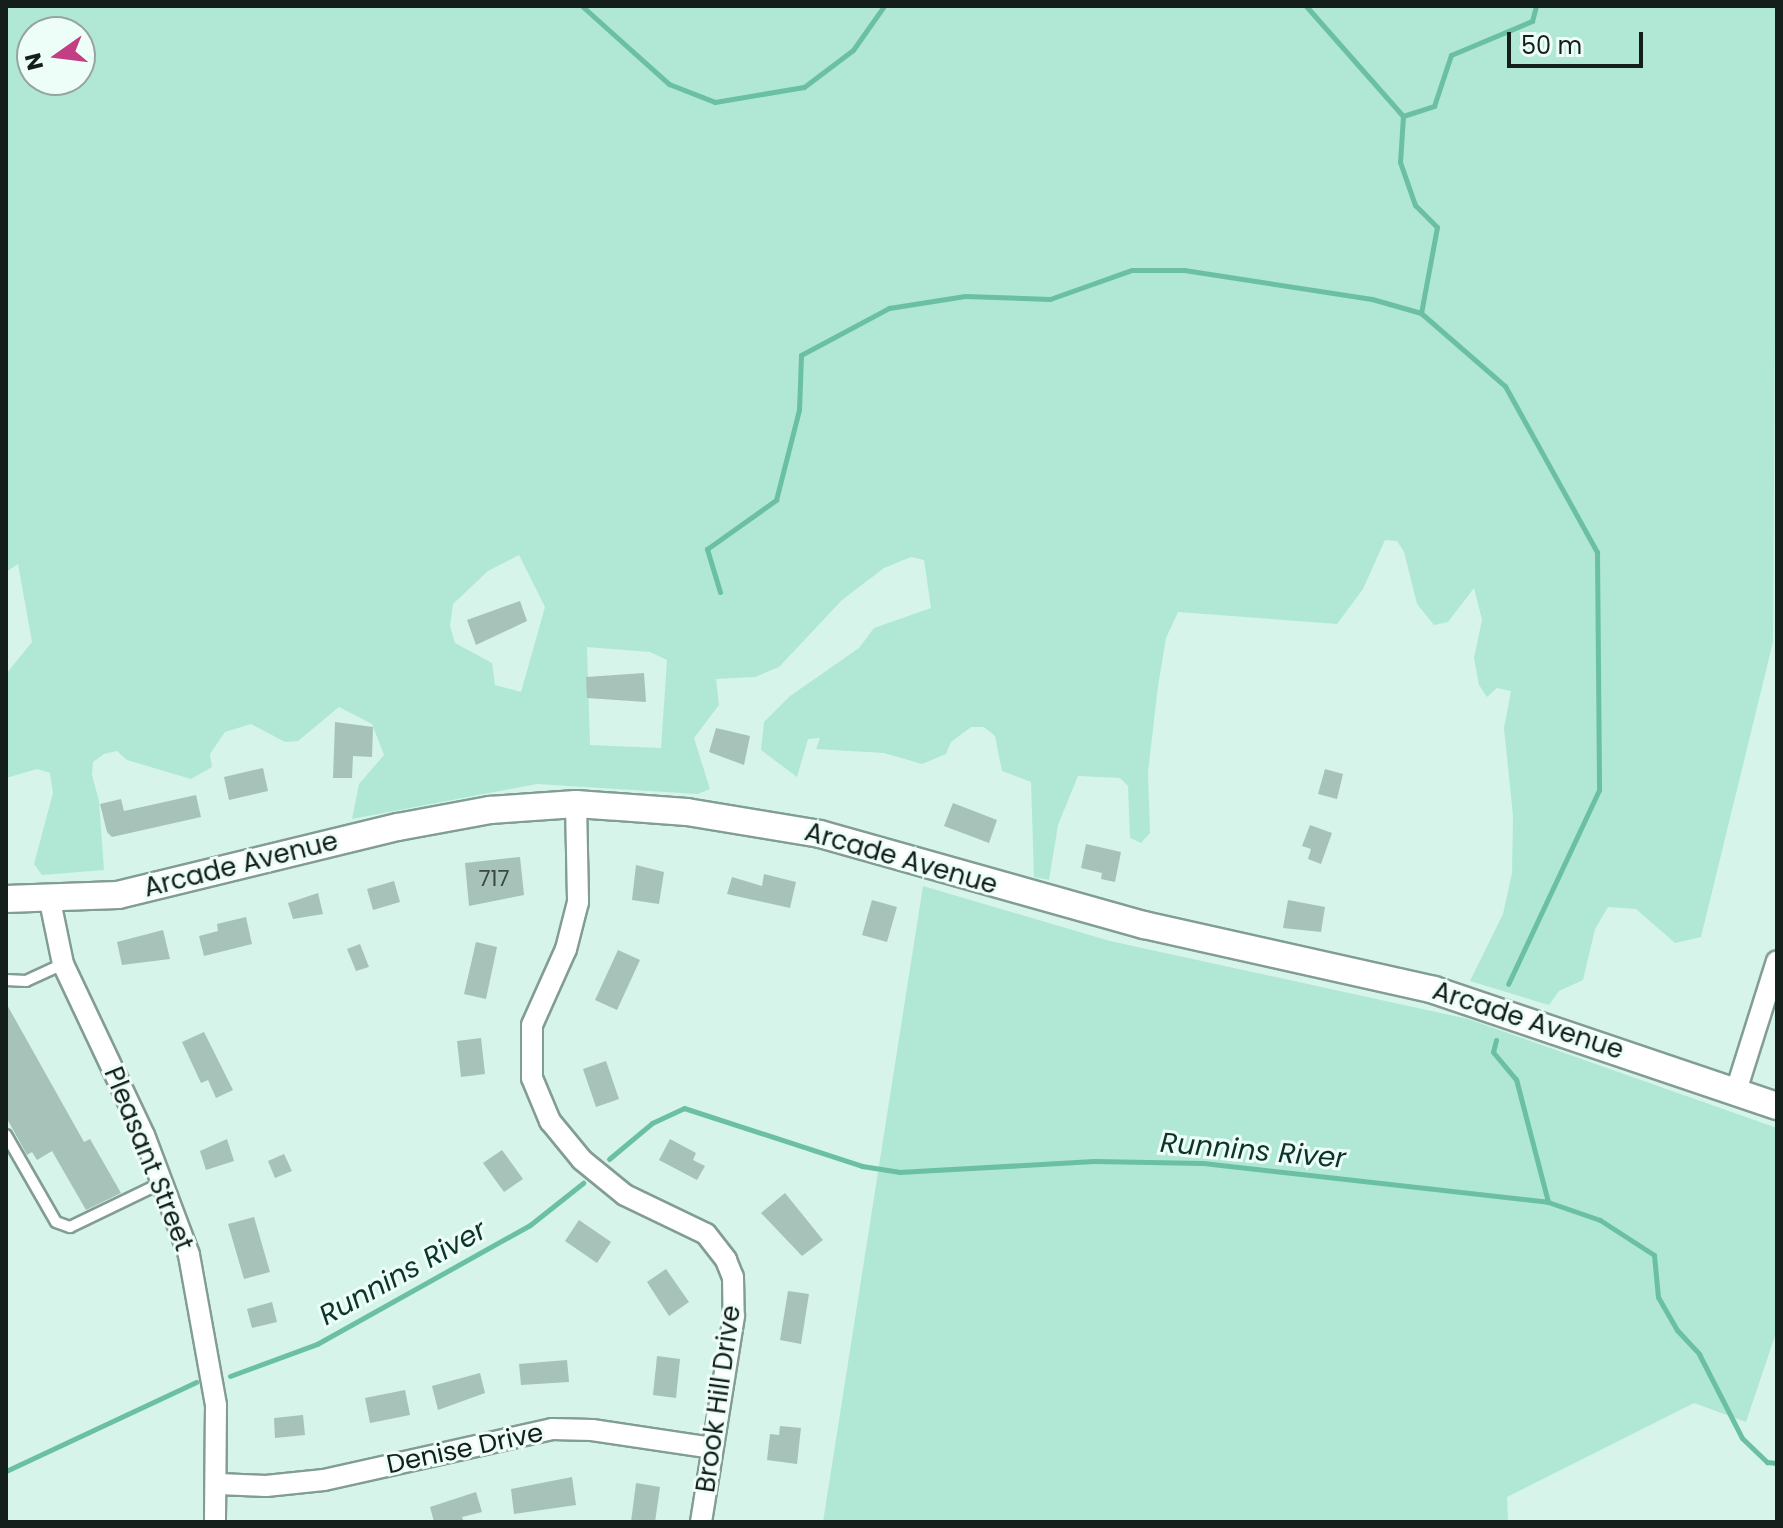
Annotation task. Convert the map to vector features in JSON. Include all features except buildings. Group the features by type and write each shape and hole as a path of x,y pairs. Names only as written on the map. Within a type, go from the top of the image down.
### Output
{"main road":[{"name":"Arcade Avenue","path":"6,899 50,901 127,893 444,817 576,804 687,812 820,834 1144,925 1434,990 1777,1106"}],"street":[{"name":"Brook Hill Drive","path":"576,804 578,902 566,949 532,1025 532,1078 550,1121 598,1175 625,1195 706,1234 726,1260 735,1297 701,1522"},
{"name":"Pleasant Street","path":"50,901 63,964 163,1182 201,1305 216,1405 218,1484 215,1522"},
{"path":"1736,1091 1777,961"},
{"name":"Denise Drive","path":"218,1484 266,1486 324,1480 552,1429 592,1430 712,1448"}],"lane":[{"path":"6,980 26,981 63,964"},
{"path":"6,1135 56,1222 70,1227 163,1182"}],"green space":[{"path":"6,6 1777,6 1773,642 1701,937 1675,943 1636,909 1608,907 1595,929 1583,980 1559,991 1549,1005 1470,981 1503,914 1512,873 1513,816 1504,728 1511,691 1497,688 1487,697 1479,685 1474,658 1482,620 1474,588 1448,622 1434,625 1417,604 1404,552 1397,541 1385,540 1363,589 1337,624 1178,612 1166,638 1158,686 1148,772 1150,833 1141,843 1130,838 1128,786 1120,778 1078,776 1058,825 1049,880 1034,877 1031,782 1002,771 995,736 984,727 971,727 951,742 946,754 922,764 884,753 816,749 820,738 808,739 797,777 761,750 764,722 790,696 859,648 874,628 931,608 924,560 911,557 884,568 842,600 779,667 755,677 716,679 719,705 694,738 710,789 698,794 537,784 352,819 359,784 384,755 372,724 339,707 298,741 285,742 251,724 225,732 210,754 212,767 191,779 127,760 117,751 104,754 93,762 92,775 99,801 104,870 42,875 34,864 53,793 50,773 37,769 6,778 6,674 32,642 18,564 6,572","holes":["519,555 545,607 521,692 495,685 492,663 455,643 450,626 453,604 488,571","587,647 650,652 667,660 661,748 590,745"]},
{"path":"923,886 1110,941 1468,1019 1777,1128 1777,1330 1746,1422 1694,1403 1507,1497 1508,1522 823,1522"}],"waterway":[{"path":"582,6 669,84 715,102 804,87 853,50 884,6"},
{"path":"1306,6 1403,116 1400,162 1415,205 1437,227 1421,313"},
{"path":"1403,116 1434,106 1451,55 1532,21 1536,6"},
{"path":"720,592 707,549 776,500 799,410 801,355 889,308 965,296 1050,299 1132,270 1184,270 1372,299 1421,313 1505,386 1597,552 1599,790 1508,984"},
{"path":"1496,1040 1493,1052 1516,1079 1548,1202"},
{"name":"Runnins River","path":"609,1159 652,1123 684,1108 862,1166 899,1172 1094,1161 1203,1163 1548,1202 1600,1220 1654,1255 1658,1297 1677,1330 1699,1354 1742,1438 1767,1462 1777,1463"},
{"name":"Runnins River","path":"230,1376 317,1344 530,1225 583,1183"},
{"name":"Runnins River","path":"6,1471 196,1382"}]}
